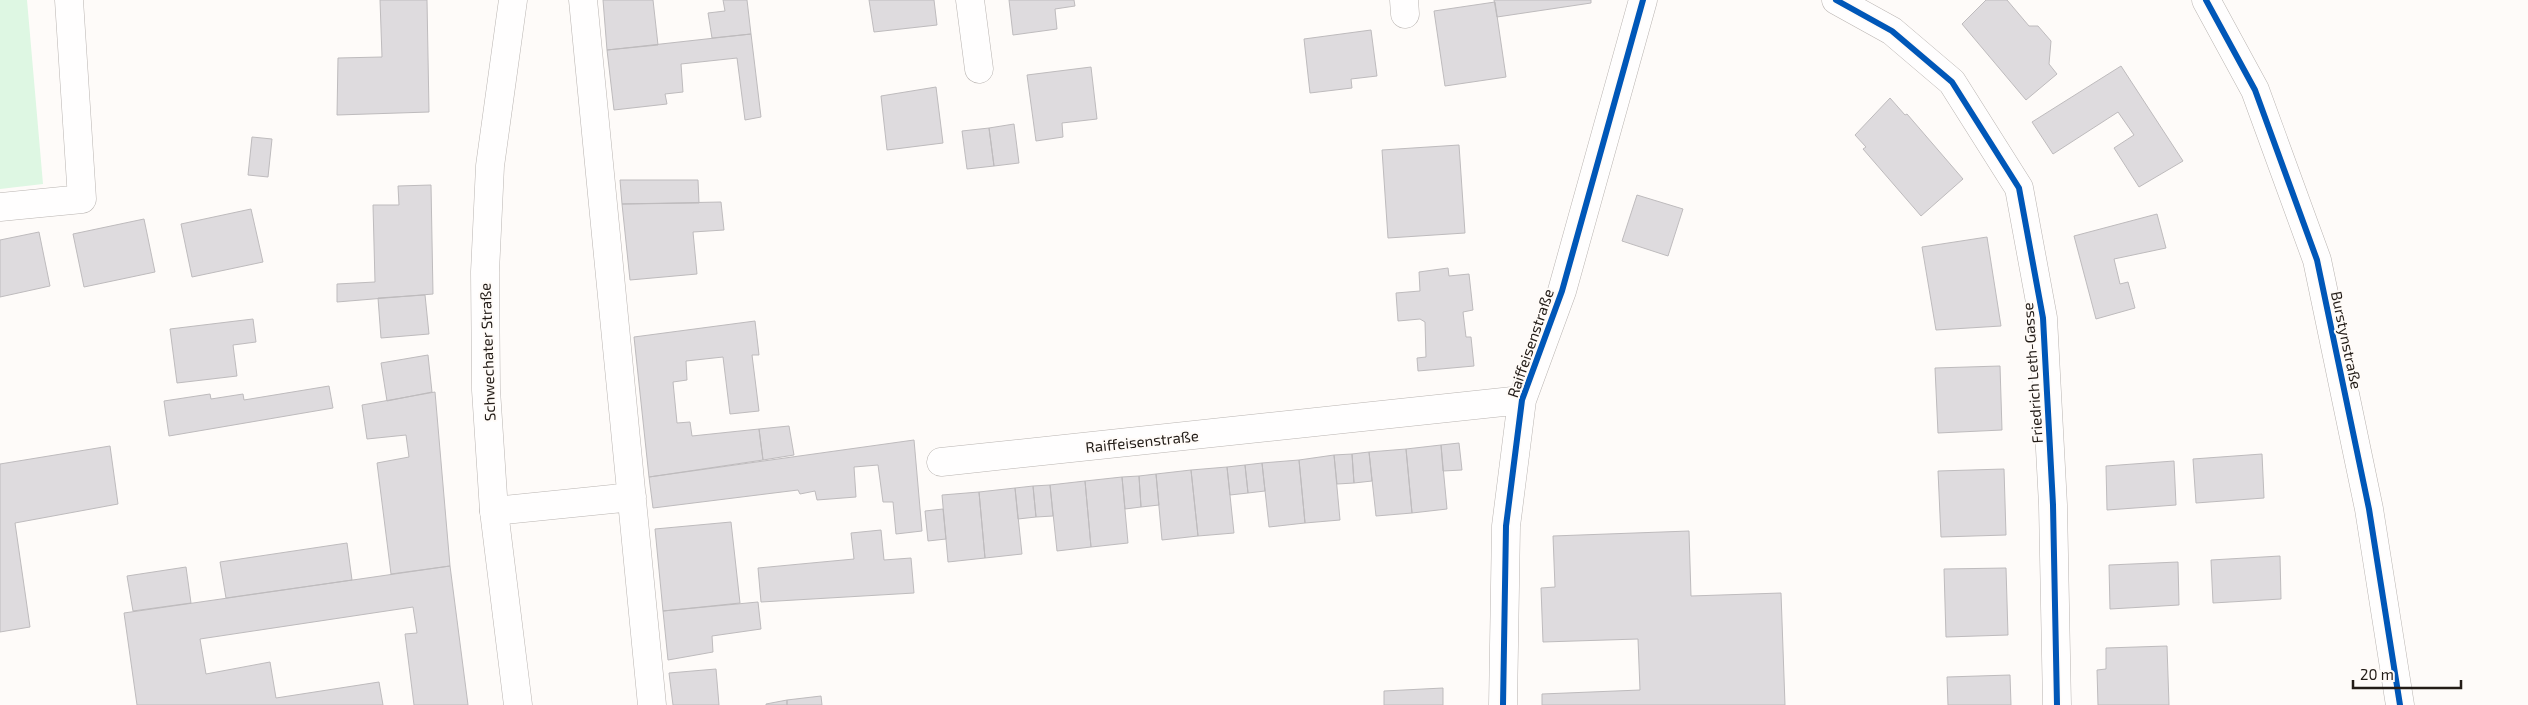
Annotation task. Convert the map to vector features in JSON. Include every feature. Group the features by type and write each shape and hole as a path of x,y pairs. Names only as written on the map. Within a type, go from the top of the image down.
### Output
{"street":[{"path":"0,207 82,199 69,0"},
{"name":"Schwechater Straße","path":"513,0 490,166 484,272 486,390 494,511 518,705"},
{"path":"583,0 652,705"},
{"path":"970,0 979,69"},
{"name":"Raiffeisenstraße","path":"1503,705 1506,526 1522,400 1562,291 1643,0"},
{"name":"Friedrich Leth-Gasse","path":"1836,0 1892,31 1952,82 2019,188 2043,318 2053,505 2057,705"},
{"name":"Burstynstraße","path":"2206,0 2256,90 2317,260 2369,509 2400,705"},
{"name":"Raiffeisenstraße","path":"941,462 1522,400"},
{"path":"494,511 632,497"}],"green space":[{"path":"0,0 27,0 43,184 0,189"}],"building":[{"path":"380,0 427,0 429,112 337,115 338,58 382,57"},
{"path":"603,0 653,0 658,45 607,50"},
{"path":"723,0 747,0 751,34 712,38 708,13 725,11"},
{"path":"869,0 934,0 937,25 874,32"},
{"path":"1009,0 1074,0 1075,6 1055,9 1057,29 1013,35"},
{"path":"1494,0 1591,0 1591,3 1497,17"},
{"path":"1986,0 2007,0 2029,26 2038,26 2051,41 2049,64 2057,74 2026,100 1962,24"},
{"path":"1495,2 1506,77 1445,86 1434,11"},
{"path":"1371,30 1377,76 1351,79 1352,88 1310,93 1304,39"},
{"path":"751,34 761,117 745,120 737,58 681,64 683,92 665,94 667,104 614,110 607,50"},
{"path":"2121,66 2183,161 2139,187 2114,148 2134,135 2118,112 2053,154 2032,122"},
{"path":"1091,67 1097,119 1062,123 1063,137 1036,141 1027,75"},
{"path":"936,87 943,143 887,150 881,96"},
{"path":"1890,98 1905,115 1907,114 1963,179 1921,216 1863,149 1866,147 1855,135"},
{"path":"1014,124 1019,163 994,166 989,128"},
{"path":"989,128 994,166 967,169 962,131"},
{"path":"252,137 272,139 268,177 248,175"},
{"path":"1459,145 1465,233 1388,238 1382,150"},
{"path":"620,180 698,180 699,203 622,204"},
{"path":"431,185 433,294 337,302 337,284 375,282 373,205 399,205 398,186"},
{"path":"1637,195 1683,209 1668,256 1622,241"},
{"path":"721,202 724,230 693,232 697,274 630,280 622,204"},
{"path":"251,209 263,262 192,277 181,224"},
{"path":"2157,214 2166,248 2114,259 2120,284 2128,282 2135,308 2096,319 2074,236"},
{"path":"144,219 155,272 84,287 73,234"},
{"path":"39,232 50,286 0,297 0,240"},
{"path":"1987,237 2001,326 1936,330 1922,247"},
{"path":"1448,268 1449,276 1469,274 1473,310 1463,312 1466,337 1471,337 1474,366 1418,371 1417,358 1426,357 1425,322 1420,319 1398,321 1396,293 1420,291 1419,272"},
{"path":"425,295 429,334 381,338 378,298"},
{"path":"253,319 256,342 233,345 237,376 177,383 170,329"},
{"path":"755,321 759,355 752,355 759,411 730,414 723,357 686,361 687,380 673,382 677,423 690,422 692,436 759,429 763,460 649,477 634,337"},
{"path":"428,355 432,392 387,401 381,363"},
{"path":"2000,366 2002,430 1938,433 1935,368"},
{"path":"329,386 333,408 169,436 164,401 210,394 211,399 243,394 244,400"},
{"path":"435,392 450,566 391,574 377,463 409,457 406,435 367,439 362,405"},
{"path":"789,426 794,455 763,460 759,429"},
{"path":"914,440 922,531 896,534 893,502 883,502 878,465 854,467 856,497 817,500 815,491 800,494 798,490 653,508 649,477"},
{"path":"1459,443 1462,470 1443,471 1441,445"},
{"path":"1441,445 1447,509 1412,513 1406,449"},
{"path":"110,446 118,504 15,523 30,627 0,632 0,464"},
{"path":"1406,449 1412,513 1376,516 1369,452"},
{"path":"1369,452 1372,481 1354,483 1352,454"},
{"path":"1352,454 1354,483 1337,484 1334,455"},
{"path":"2262,454 2264,498 2196,503 2193,459"},
{"path":"1334,455 1340,520 1305,523 1299,460"},
{"path":"1299,460 1305,523 1269,527 1262,463"},
{"path":"2174,461 2176,505 2107,510 2106,466"},
{"path":"1262,463 1265,491 1248,493 1245,465"},
{"path":"1245,465 1248,493 1230,495 1227,467"},
{"path":"1227,467 1234,533 1198,536 1191,470"},
{"path":"2004,469 2006,535 1941,537 1938,471"},
{"path":"1191,470 1198,536 1162,540 1156,474"},
{"path":"1156,474 1159,505 1141,507 1139,476"},
{"path":"1139,476 1141,507 1125,509 1122,477"},
{"path":"1122,477 1128,543 1091,547 1085,481"},
{"path":"1085,481 1091,547 1057,551 1050,485"},
{"path":"1050,485 1053,516 1036,517 1033,486"},
{"path":"1033,486 1036,517 1018,519 1015,488"},
{"path":"1015,488 1022,554 985,558 979,492"},
{"path":"979,492 985,558 948,562 942,495"},
{"path":"943,509 946,539 928,541 925,511"},
{"path":"731,522 740,603 663,611 655,529"},
{"path":"881,530 884,560 911,558 914,593 761,602 758,568 854,559 851,533"},
{"path":"1689,531 1691,596 1781,593 1785,705 1542,705 1542,694 1640,690 1638,639 1543,642 1541,588 1555,587 1553,536"},
{"path":"347,543 352,580 226,598 220,562"},
{"path":"2280,556 2281,599 2213,603 2211,560"},
{"path":"2178,562 2179,605 2110,609 2109,565"},
{"path":"450,566 468,705 414,705 405,634 417,633 413,607 200,639 206,674 270,662 276,698 379,682 383,705 137,705 124,613"},
{"path":"186,567 191,603 133,611 127,576"},
{"path":"2006,568 2008,635 1946,637 1944,569"},
{"path":"758,602 761,629 712,636 713,652 668,660 663,611"},
{"path":"2167,646 2169,705 2098,705 2097,670 2106,669 2106,648"},
{"path":"716,669 719,705 673,705 669,673"},
{"path":"2010,675 2011,705 1948,705 1947,677"},
{"path":"1443,688 1443,705 1384,705 1384,691"},
{"path":"821,696 822,705 787,705 787,700"},
{"path":"787,700 787,705 766,705 766,704"}],"cycle path":[{"path":"1503,705 1506,526 1522,400 1562,291 1643,0"},
{"path":"1836,0 1892,31 1952,82 2019,188 2043,318 2053,505 2057,705"},
{"path":"2206,0 2255,90 2317,260 2369,509 2400,705"}]}
